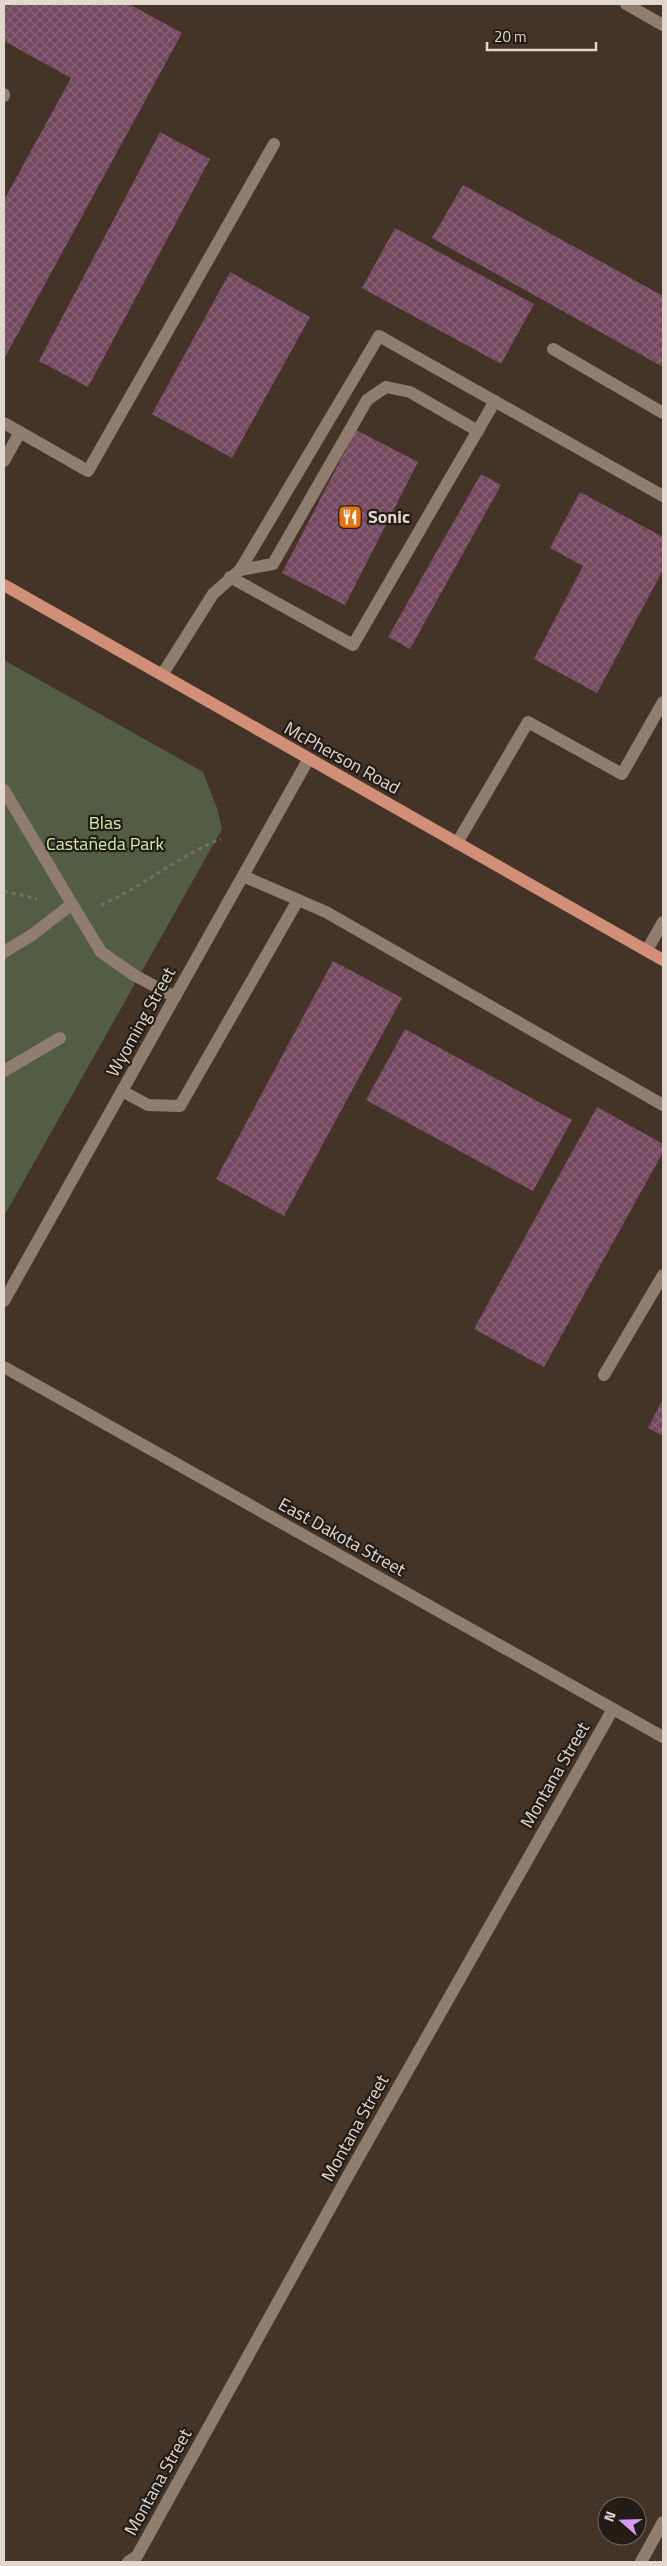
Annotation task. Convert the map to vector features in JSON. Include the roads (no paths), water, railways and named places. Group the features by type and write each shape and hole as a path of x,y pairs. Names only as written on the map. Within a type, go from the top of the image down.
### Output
{"main road":[{"name":"McPherson Road","path":"4,585 308,760 663,960"}],"street":[{"path":"626,4 663,25"},
{"path":"4,423 88,471 274,144"},
{"path":"162,675 214,594 235,573 379,336 663,496"},
{"path":"553,349 663,413"},
{"path":"235,573 273,564 367,400 386,387 410,392 478,431"},
{"path":"235,573 353,645 495,402"},
{"path":"4,461 20,432"},
{"path":"457,843 528,722 622,774 663,702"},
{"name":"Wyoming Street","path":"4,1301 308,760"},
{"path":"4,790 101,952 134,975 175,997"},
{"path":"243,876 326,912 663,1105"},
{"path":"122,1091 148,1105 180,1106 298,900"},
{"path":"4,952 32,935 72,904"},
{"path":"647,950 663,922"},
{"path":"4,1071 60,1038"},
{"path":"604,1375 663,1275"},
{"name":"East Dakota Street","path":"4,1367 663,1737"},
{"name":"Montana Street","path":"128,2562 137,2556 349,2174 613,1709"},
{"path":"641,2562 663,2522"}],"place":[{"name":"Sonic","path":"350,517"}],"park label":[{"name":"Blas Castañeda Park","path":"105,833"}]}
